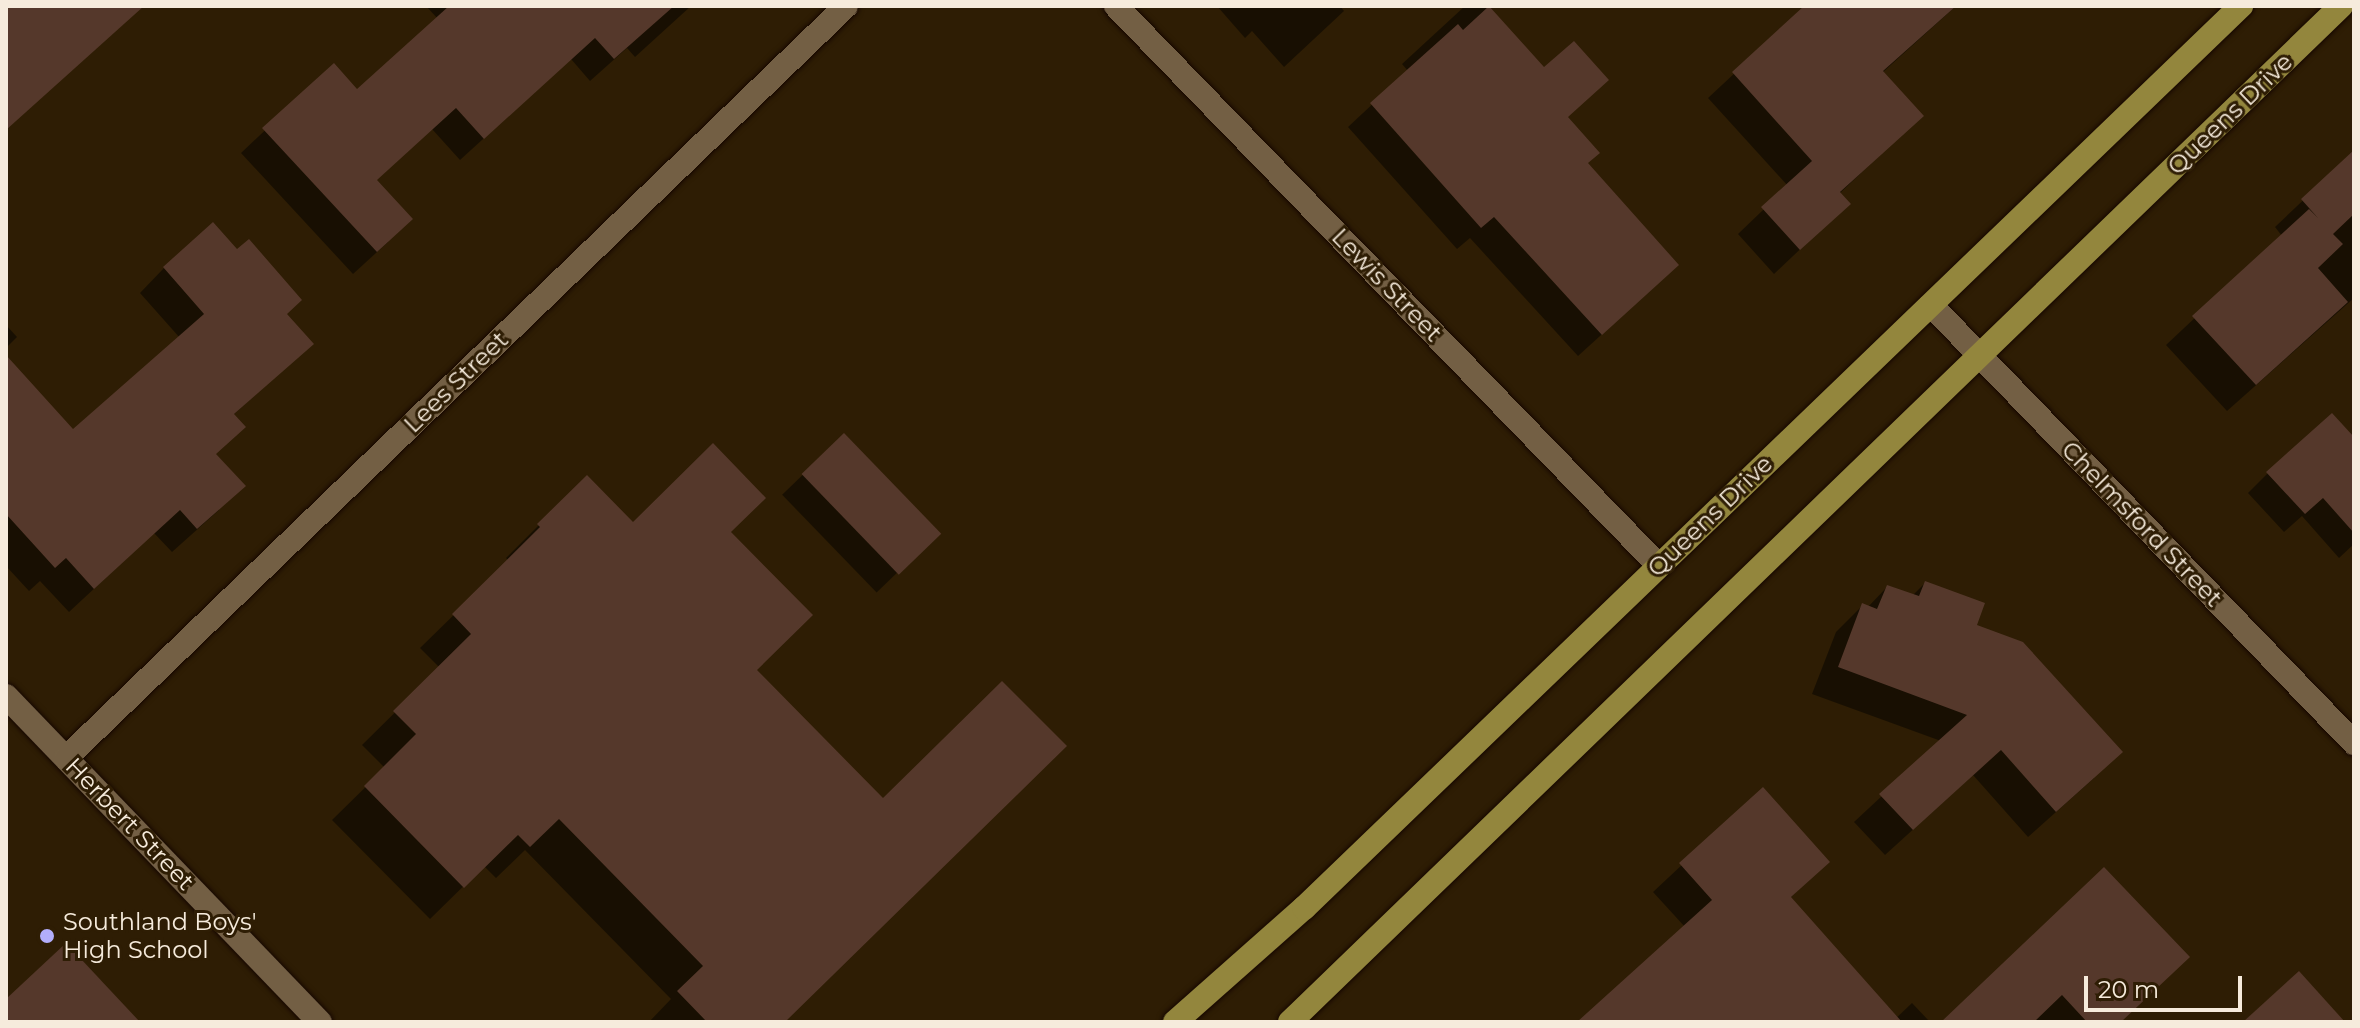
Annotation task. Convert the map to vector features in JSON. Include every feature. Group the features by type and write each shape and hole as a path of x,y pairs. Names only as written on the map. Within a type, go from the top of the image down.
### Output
{"main road":[{"name":"Queens Drive","path":"1175,1022 1304,908 2241,6"},
{"name":"Queens Drive","path":"1290,1022 2341,6"}],"street":[{"name":"Lees Street","path":"66,758 846,6"},
{"name":"Lewis Street","path":"1116,6 1658,565"},
{"name":"Chelmsford Street","path":"1931,305 2354,743"},
{"name":"Herbert Street","path":"6,696 320,1022"}],"building":[{"path":"6,6 144,6 6,130"},
{"path":"449,6 674,6 614,59 595,38 484,139 456,108 377,180 413,219 377,252 262,128 334,63 357,89"},
{"path":"1489,6 1544,67 1574,41 1609,80 1568,117 1600,153 1588,163 1679,265 1602,335 1494,217 1481,228 1370,103 1458,24 1463,30"},
{"path":"1804,6 1956,6 1883,71 1924,116 1840,192 1851,204 1800,250 1761,207 1812,161 1732,72"},
{"path":"2354,150 2354,214 2333,234 2343,244 2318,268 2348,302 2256,385 2192,316 2309,209 2318,218 2301,199"},
{"path":"213,222 237,249 249,239 302,300 287,314 314,344 234,414 246,427 216,454 246,486 197,529 180,510 94,589 66,558 55,568 6,514 6,355 73,429 204,314 163,267"},
{"path":"2332,413 2354,437 2354,533 2323,498 2305,514 2266,472"},
{"path":"844,433 941,534 899,575 802,474"},
{"path":"713,443 766,498 731,532 813,615 757,670 883,798 1002,681 1067,746 785,1022 707,1022 677,991 703,966 559,819 530,847 518,835 464,888 364,786 416,734 393,711 471,634 452,614 540,527 537,524 587,475 633,522"},
{"path":"1925,581 1985,603 1977,625 2023,642 2123,752 2056,812 2001,750 1913,830 1879,794 1967,715 1838,667 1862,603 1877,609 1887,585 1919,596"},
{"path":"1763,787 1830,862 1791,897 1902,1022 1577,1022 1712,900 1679,863"},
{"path":"2104,867 2190,957 2121,1022 2087,1022 2062,995 2034,1022 1941,1022"},
{"path":"66,943 140,1022 6,1022 6,999"},
{"path":"2299,971 2345,1022 2243,1022"}],"place":[{"name":"Southland Boys' High School","path":"47,936"}]}
